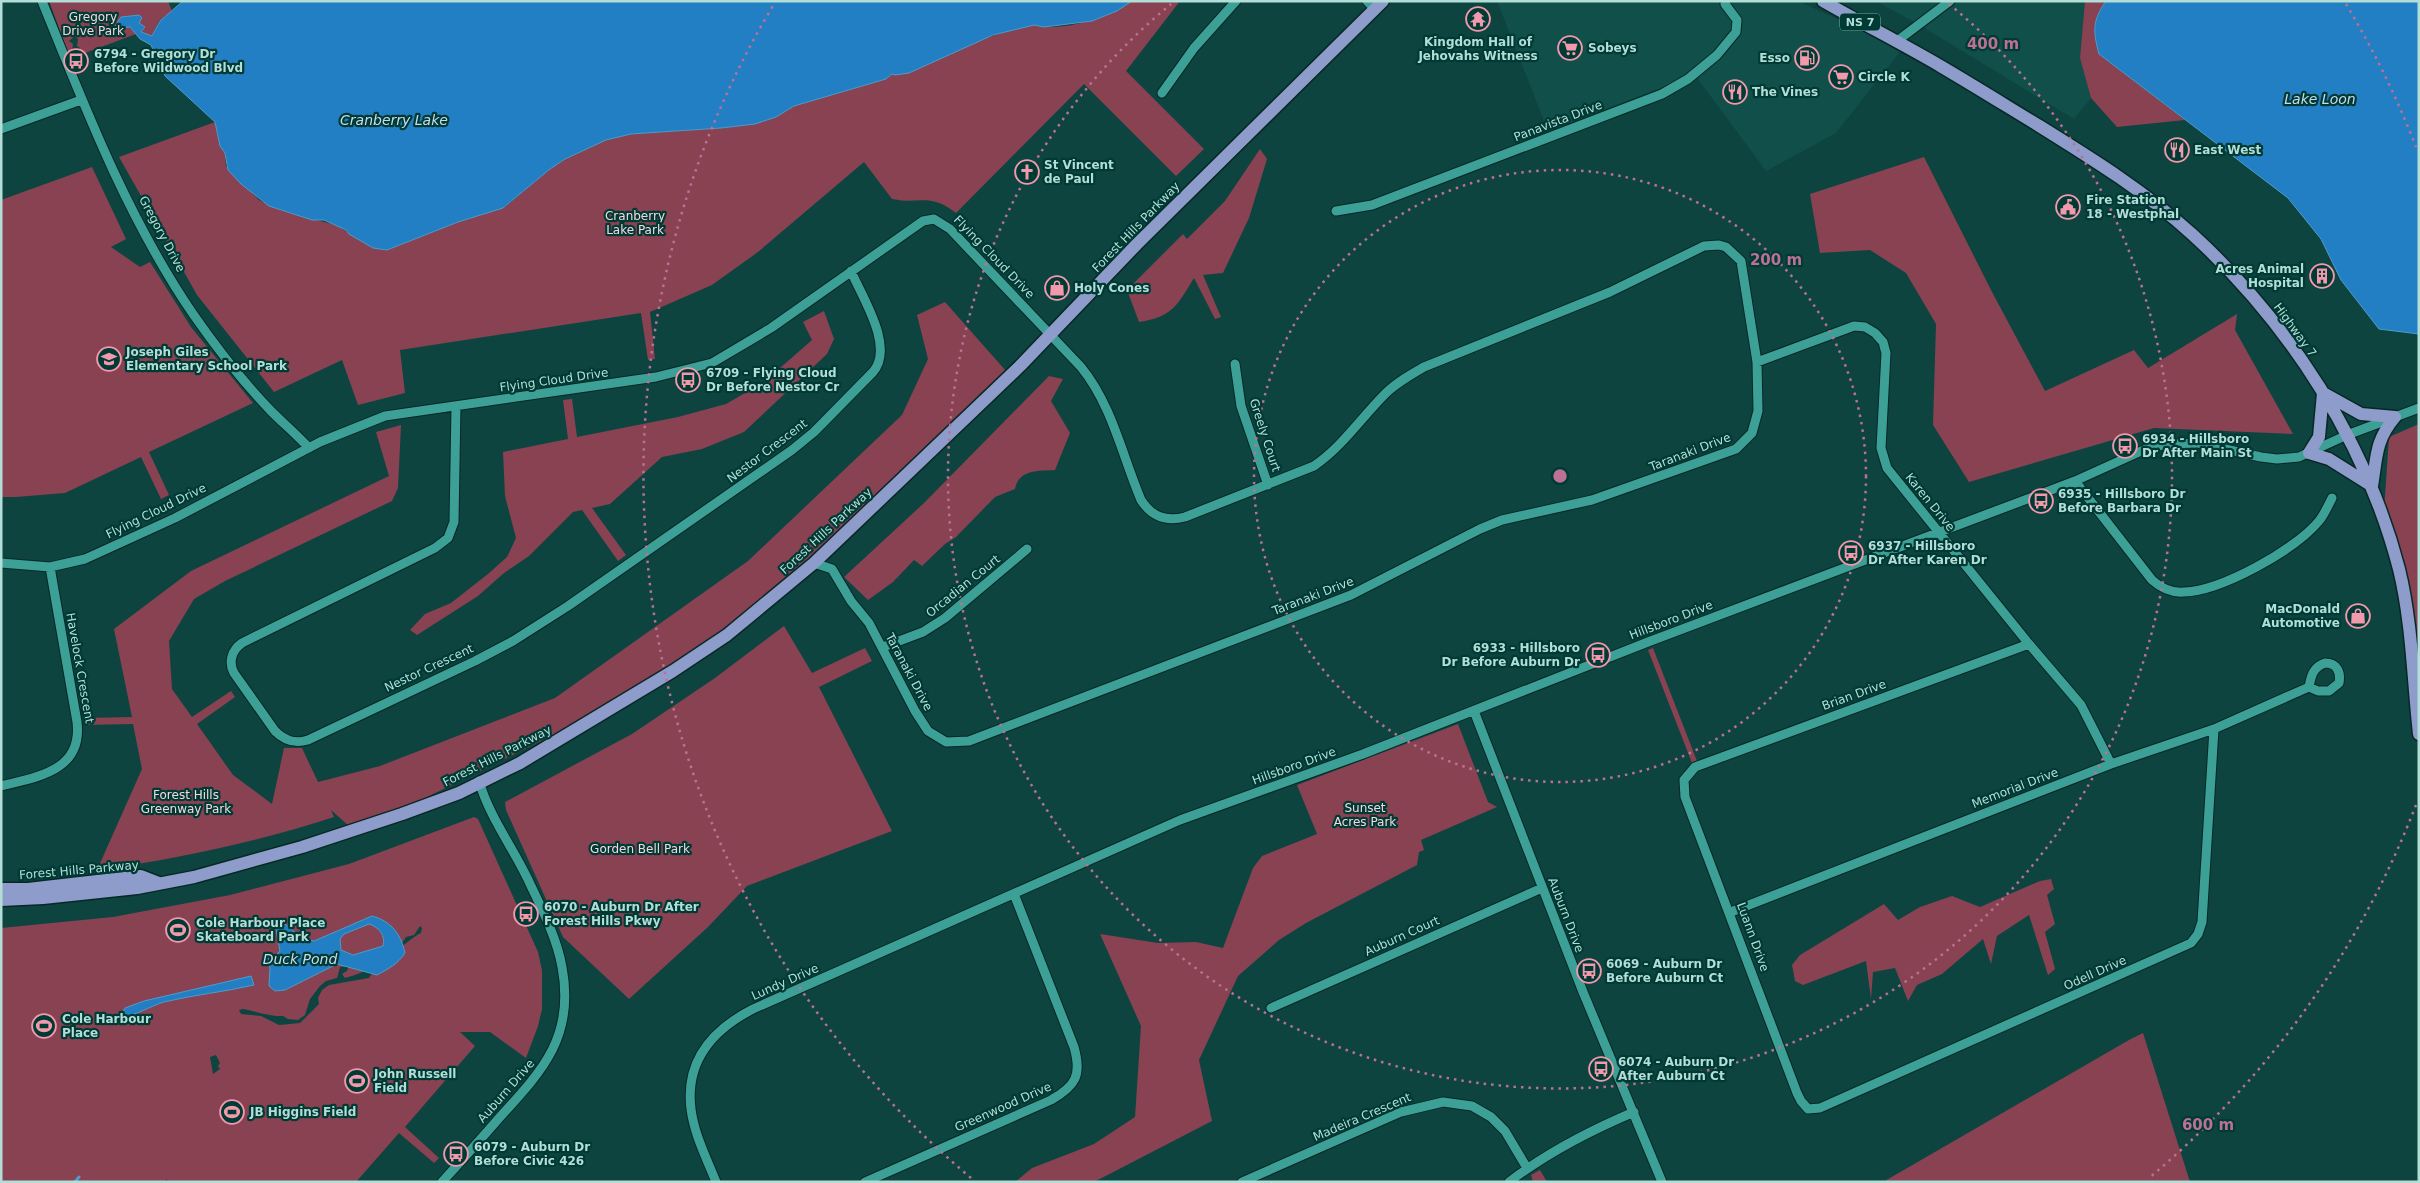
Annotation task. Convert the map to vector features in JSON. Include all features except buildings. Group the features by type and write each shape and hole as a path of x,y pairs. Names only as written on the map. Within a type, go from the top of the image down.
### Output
{"main road":[{"name":"Highway 7","path":"1824,1 1897,41 2107,168 2192,233 2228,269 2262,308 2323,393 2347,435 2372,486 2393,549 2402,584 2408,619 2419,734"},
{"name":"Forest Hills Parkway","path":"1,900 88,894 137,888 226,869 302,847 402,814 458,793 479,781 520,763 673,671 727,635 814,563 1051,334 1137,244 1375,4"},
{"path":"2323,393 2361,414 2396,417 2383,432 2377,447 2372,486 2329,459 2309,453 2319,438 2323,393"},
{"name":"Forest Hills Parkway","path":"1,889 28,889 141,876 158,883"}],"street":[{"name":"Gregory Drive","path":"42,1 81,100 153,247 185,302 264,404 309,448"},
{"path":"1162,93 1194,48 1236,1"},
{"name":"Panavista Drive","path":"1336,212 1372,204 1577,127 1675,87 1704,68 1736,32 1737,20 1725,4 1726,1"},
{"path":"1897,41 1950,1"},
{"path":"1,129 81,100"},
{"name":"Flying Cloud Drive","path":"1,563 50,567 68,564 100,552 175,518 309,448 386,416 656,376 712,363 749,342 915,224 934,219 950,229 1051,334"},
{"name":"Taranaki Drive","path":"814,563 832,569 852,601 869,623 915,711 928,730 946,742 969,741 1351,595 1495,523 1592,500 1732,451 1749,437 1757,421 1757,362 1741,260 1729,248 1719,245 1704,246 1625,286 1470,347 1418,370 1386,393 1329,456 1303,472 1178,519 1167,519 1150,512 1141,500 1097,390 1051,334"},
{"name":"Nestor Crescent","path":"456,406 454,522 448,538 435,548 242,643 233,653 232,671 275,732 283,738 294,742 308,740 513,641 568,606 792,450 814,432 873,372 880,361 882,352 880,338 851,271"},
{"name":"Karen Drive","path":"1757,362 1848,327 1865,327 1875,333 1885,347 1881,442 1884,460 1893,476 2081,705 2111,764"},
{"name":"Greely Court","path":"1236,364 1241,406 1268,484"},
{"name":"Hillsboro Drive","path":"1014,894 1180,820 1474,711 2075,481 2148,448 2169,444 2206,443 2272,458 2299,457 2347,435 2419,408"},
{"path":"2075,481 2152,580 2163,588 2177,592 2194,590 2230,580 2267,560 2303,536 2319,521 2332,498"},
{"name":"Orcadian Court","path":"883,648 923,632 945,618 1027,549"},
{"name":"Havelock Crescent","path":"1,786 43,776 55,770 69,756 77,740 77,722 50,567"},
{"name":"Brian Drive","path":"1690,771 1695,767 2029,644"},
{"name":"Memorial Drive","path":"1730,912 2111,764 2214,729 2309,687"},
{"name":"Auburn Drive","path":"1474,711 1542,888 1662,1182"},
{"name":"Odell Drive","path":"1808,1109 1820,1108 2191,943 2198,934 2202,922 2214,729"},
{"name":"Luann Drive","path":"1690,771 1684,780 1686,797 1797,1093 1808,1109"},
{"name":"Auburn Drive","path":"442,1182 538,1075 555,1043 564,1007 562,968 554,939 531,884 485,801 479,781"},
{"name":"Auburn Court","path":"1271,1008 1542,888"},
{"name":"Lundy Drive","path":"716,1182 694,1125 690,1095 692,1080 702,1051 719,1031 753,1009 1014,894"},
{"name":"Greenwood Drive","path":"864,1182 1051,1100 1070,1088 1076,1079 1078,1071 1074,1047 1014,894"},
{"name":"Madeira Crescent","path":"1242,1182 1402,1112 1443,1102 1472,1106 1491,1117 1505,1131 1527,1168"},
{"path":"1509,1182 1527,1168 1585,1134 1634,1112"}],"shaded area":[{"path":"1497,1 1798,1 1902,49 1836,133 1766,171 1692,71 1679,81 1548,131"},
{"path":"1876,1 2085,1 2080,58 2091,98 2074,119 1918,24"}],"green space":[{"name":"Gregory Drive Park","path":"49,1 168,1 172,11 159,21 152,36 141,32 145,27 139,23 141,19 138,15 121,17 116,28 127,26 136,34 77,56 80,48 77,46 78,39 75,36 69,41 73,44 72,51 75,56 70,58"},
{"name":"Cranberry Lake Park","path":"1132,1 1180,1 1126,71 1204,149 1176,176 1084,84 956,213 931,201 892,199 864,162 758,252 712,285 650,312 655,359 648,360 641,313 400,350 405,393 358,405 342,360 274,392 197,295 119,157 215,122 220,146 225,153 226,166 259,200 275,208 336,225 373,248 387,250 458,222 505,207 550,169 565,159 606,140 631,134 755,124 776,117 794,106 886,79 893,73 904,74 967,46 1000,34 1033,25 1056,27 1079,24 1101,17"},
{"path":"2085,1 2106,1 2099,12 2099,54 2185,120 2117,127 2091,98 2080,58"},
{"path":"1260,149 1267,159 1249,218 1223,273 1203,275 1221,317 1215,319 1194,278 1172,309 1159,317 1139,322 1127,290 1183,234 1187,239 1225,201"},
{"path":"1924,157 1992,292 2045,391 2134,350 2148,368 2237,314 2235,330 2293,434 2154,428 1969,482 1933,425 1936,324 1906,273 1870,250 1820,253 1810,194"},
{"name":"Joseph Giles Elementary School Park","path":"92,167 126,239 111,247 140,267 150,262 191,327 253,403 149,452 169,495 161,499 141,457 65,493 1,497 1,200"},
{"name":"Forest Hills Greenway Park","path":"945,302 1006,371 858,517 741,619 616,704 411,805 350,827 331,810 334,817 246,842 157,861 97,870 142,769 133,724 84,725 84,718 132,717 114,629 191,571 389,476 376,432 401,425 398,488 392,501 225,581 194,599 169,641 172,689 192,717 231,691 235,697 197,724 233,775 272,804 284,748 302,748 318,782 380,766 555,698 748,561 902,415 928,359 917,315"},
{"path":"824,311 834,339 827,354 744,432 702,449 662,457 610,504 592,508 626,555 618,561 582,510 573,512 529,556 504,573 478,596 417,635 410,630 425,614 451,603 507,557 516,538 505,496 503,452 568,439 563,400 572,399 577,437 678,417 726,404 764,382 812,340 803,322"},
{"path":"1049,376 1063,379 1051,401 1070,433 1055,470 1036,471 1025,474 1017,482 1015,489 995,497 956,537 945,544 922,566 914,560 893,582 868,600 844,577 924,503"},
{"path":"2419,424 2419,672 2384,511 2389,437"},
{"name":"Gorden Bell Park","path":"784,626 812,673 865,648 872,661 819,687 892,831 747,886 708,927 629,999 563,937 506,810 505,802 632,734 715,678"},
{"path":"1653,648 1697,761 1692,763 1648,650"},
{"name":"Sunset Acres Park","path":"1458,724 1488,802 1497,807 1421,840 1424,850 1419,852 1417,865 1306,923 1279,940 1238,976 1199,1060 1212,1121 1094,1182 1015,1182 1032,1168 1094,1144 1135,1117 1141,1026 1100,934 1158,943 1196,942 1223,948 1253,868 1262,856 1317,834 1297,785"},
{"path":"474,817 478,819 538,952 542,970 542,1009 526,1058 490,1032 460,1032 475,1046 405,1127 439,1158 434,1163 399,1133 356,1182 167,1182 167,1179 164,1182 1,1182 1,928 113,917 230,895 349,864","holes":["420,926 422,928 421,933 394,953 369,978 329,985 322,990 318,998 319,1004 300,1023 279,1025 261,1016 241,1014 239,1010 243,1009 298,1020 305,1015 310,999 320,986 326,981 337,978 340,967 349,966 347,971 342,974 345,978 371,968 395,951 406,937 414,935","216,1055 220,1063 218,1066 220,1069 213,1074 210,1057"]},
{"path":"2051,879 2054,889 2047,895 2055,924 2045,932 2055,969 2048,975 2029,915 1997,936 1991,964 1983,939 1942,974 1917,985 1908,1001 1895,968 1873,972 1871,999 1866,961 1803,985 1795,981 1792,965 1800,955 1884,904 1898,920 1920,907 1952,896 1980,907 2040,881"},
{"path":"2143,1033 2190,1182 1883,1182 2129,1040"},
{"path":"1540,1170 1547,1182 1533,1182 1531,1175"}],"water":[{"name":"Cranberry Lake","path":"183,1 1132,1 1117,11 1092,21 1044,27 1034,25 993,35 909,73 892,74 886,79 794,106 776,117 755,124 631,134 606,140 565,159 503,208 458,222 387,250 373,248 349,234 346,230 324,220 312,220 269,206 241,184 228,170 225,153 220,146 215,122 165,76 151,45 140,39 130,27 114,28 121,17 139,15 142,18 139,23 145,27 141,32 152,36 160,21"},
{"name":"Lake Loon","path":"2106,1 2419,1 2419,334 2379,329 2341,280 2321,239 2288,198 2099,54 2095,26 2098,14"},
{"name":"Duck Pond","path":"372,916 385,921 394,929 401,940 405,953 396,963 377,975 337,964 285,990 275,991 269,986 270,968 266,959 275,956 280,951 276,929 279,925 285,924 302,938 314,941","holes":["369,924 373,925 383,935 383,946 353,955 341,950 340,939 344,934"]},
{"path":"251,976 254,985 164,1002 131,1015 120,1017 125,1008 144,1001"}],"waterway":[{"path":"75,1182 79,1177"}],"place":[{"name":"Kingdom Hall of Jehovahs Witness","path":"1478,19"},
{"name":"Sobeys","path":"1570,48"},
{"name":"Esso","path":"1807,58"},
{"name":"6794 - Gregory Dr Before Wildwood Blvd","path":"76,61"},
{"name":"Circle K","path":"1841,77"},
{"name":"The Vines","path":"1735,92"},
{"name":"East West","path":"2177,150"},
{"name":"St Vincent de Paul","path":"1027,172"},
{"name":"Fire Station 18 - Westphal","path":"2068,207"},
{"name":"Acres Animal Hospital","path":"2322,276"},
{"name":"Holy Cones","path":"1057,288"},
{"name":"Joseph Giles Elementary School Park","path":"109,359"},
{"name":"6709 - Flying Cloud Dr Before Nestor Cr","path":"688,380"},
{"name":"6934 - Hillsboro Dr After Main St","path":"2125,446"},
{"name":"6935 - Hillsboro Dr Before Barbara Dr","path":"2041,501"},
{"name":"6937 - Hillsboro Dr After Karen Dr","path":"1851,553"},
{"name":"MacDonald Automotive","path":"2358,616"},
{"name":"6933 - Hillsboro Dr Before Auburn Dr","path":"1598,655"},
{"name":"6070 - Auburn Dr After Forest Hills Pkwy","path":"526,914"},
{"name":"Cole Harbour Place Skateboard Park","path":"178,930"},
{"name":"6069 - Auburn Dr Before Auburn Ct","path":"1589,971"},
{"name":"Cole Harbour Place","path":"44,1026"},
{"name":"6074 - Auburn Dr After Auburn Ct","path":"1601,1069"},
{"name":"John Russell Field","path":"357,1081"},
{"name":"JB Higgins Field","path":"232,1112"},
{"name":"6079 - Auburn Dr Before Civic 426","path":"456,1154"}]}
